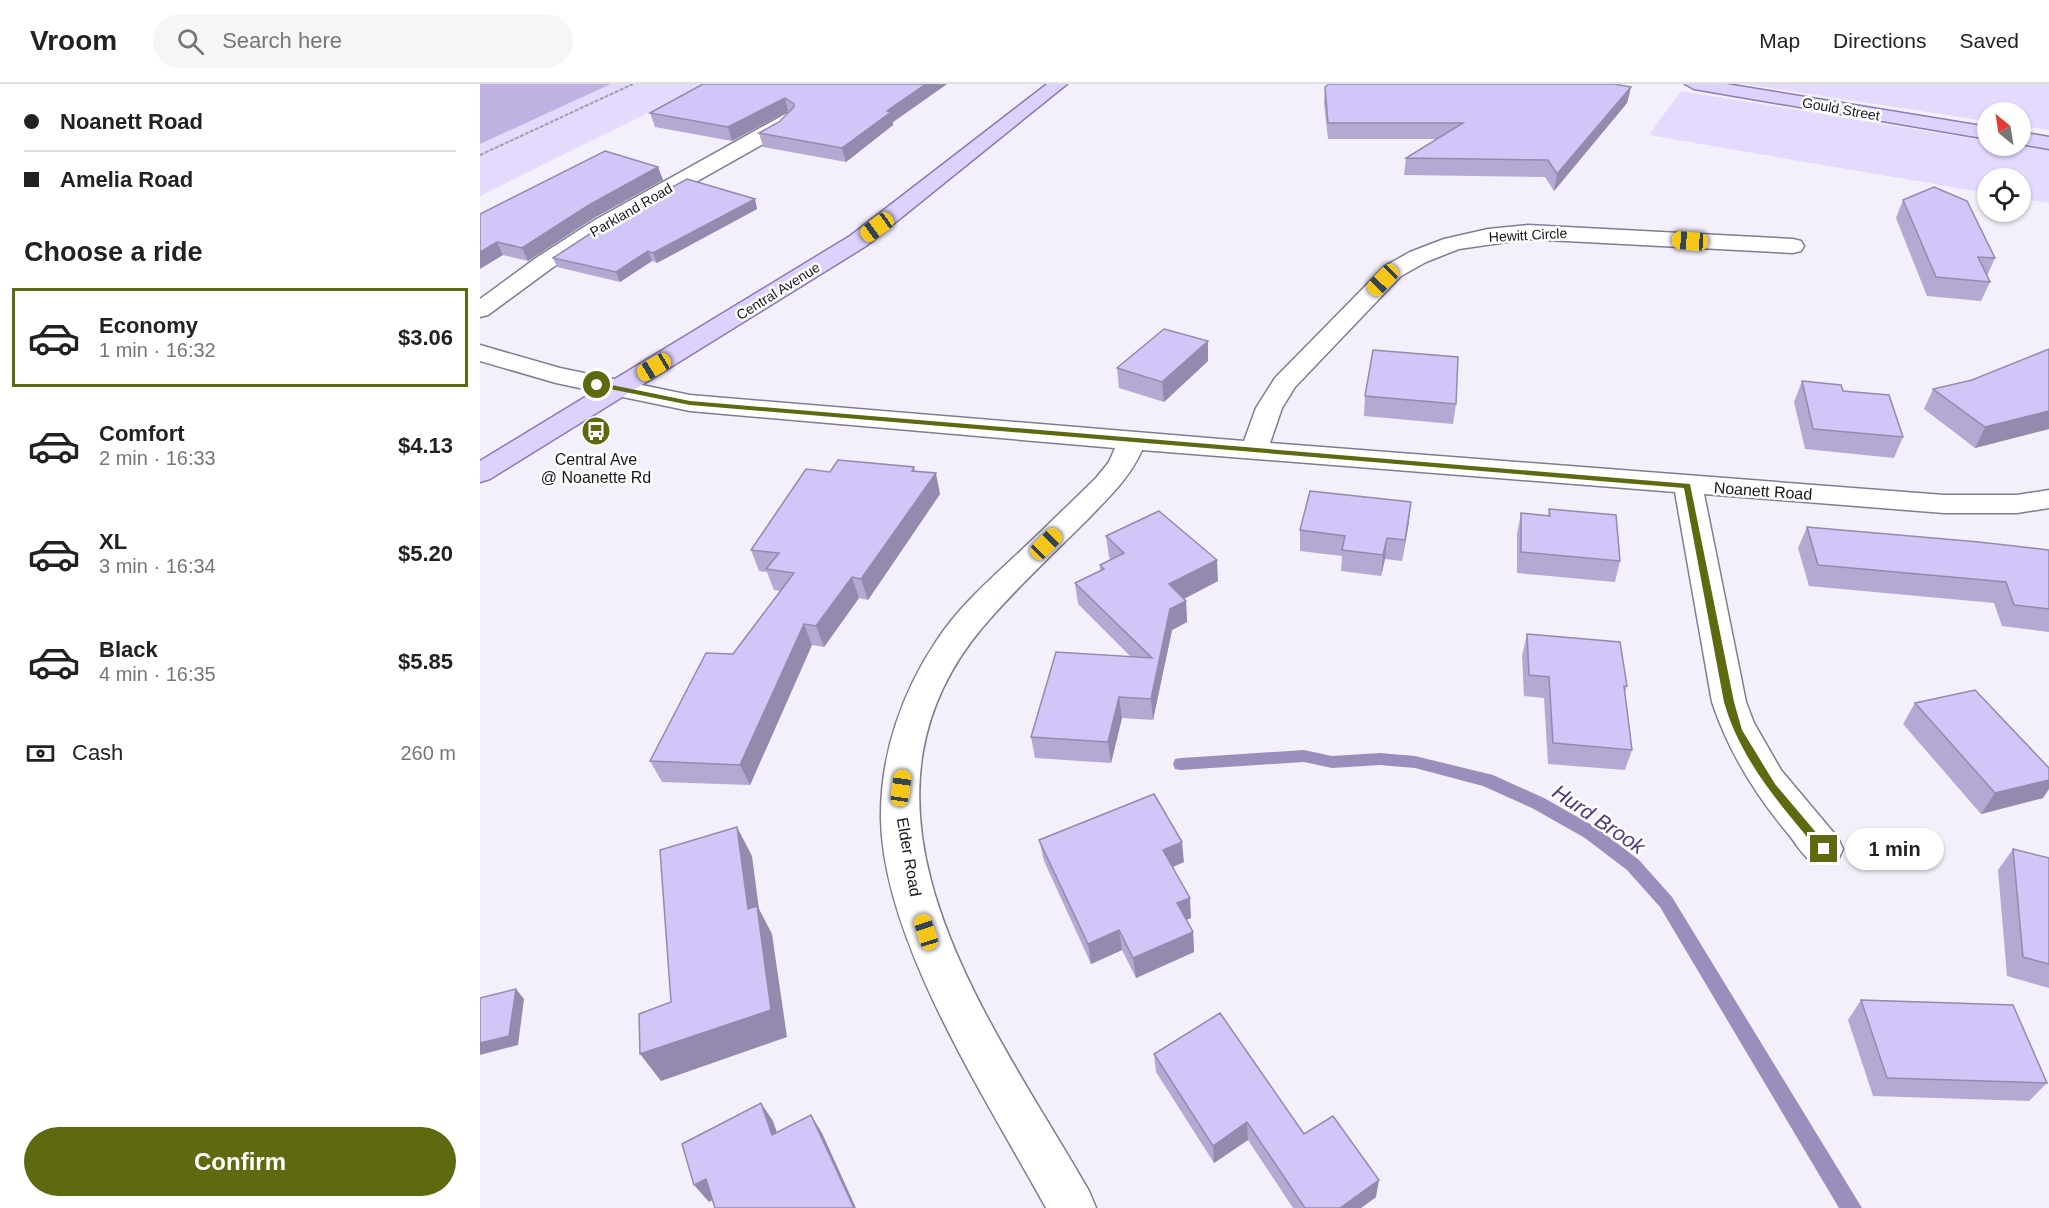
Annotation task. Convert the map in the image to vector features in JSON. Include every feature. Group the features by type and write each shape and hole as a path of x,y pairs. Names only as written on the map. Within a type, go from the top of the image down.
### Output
{"main road":[{"name":"Central Avenue","path":"480,473 858,241 1058,84"},
{"name":"Gould Street","path":"1694,84 1977,131"},
{"path":"2031,140 2049,142"}],"street":[{"name":"Parkland Road","path":"480,310 544,263 603,225 765,136 787,119"},
{"name":"Hewitt Circle","path":"1254,451 1269,408 1296,369 1393,271 1433,250 1488,236 1551,231 1793,246"},
{"path":"480,353 556,375 618,389"},
{"name":"Noanett Road","path":"618,389 690,403 1688,486 1969,506 2017,504 2049,499"},
{"name":"Elder Road","path":"1072,1208 979,1041 932,948 906,860 900,821 901,788 914,725 948,650 985,604 1106,484 1122,464 1132,441"},
{"path":"1688,486 1729,702 1737,730 1772,787 1824,849"}],"path":[{"path":"480,155 633,84"}],"shaded area":[{"path":"480,84 611,84 480,144"},
{"path":"611,84 706,84 480,196 480,144"},
{"path":"1744,84 2049,84 2049,130 2031,127 2031,102 1977,102 1977,119"},
{"path":"1681,91 1977,139 1977,156 2031,156 2031,148 2049,150 2049,203 2031,200 2031,168 1977,168 1977,191 1649,135"}],"building":[{"path":"703,84 926,84 887,111 891,112 842,148 759,133 779,122 794,107 794,104 785,98 728,127 650,113"},
{"path":"1329,84 1614,84 1631,87 1557,174 1548,160 1406,158 1463,123 1328,123 1325,87"},
{"path":"605,151 658,167 589,205 522,248 497,242 480,252 480,214"},
{"path":"687,179 755,199 653,253 648,251 616,272 553,258 608,222"},
{"path":"1934,187 1967,201 1995,258 1978,257 1990,282 1936,277 1903,200"},
{"path":"1164,329 1208,341 1162,382 1117,368"},
{"path":"2049,349 2049,411 1985,427 1933,389 1972,380"},
{"path":"1373,350 1458,357 1456,404 1365,396"},
{"path":"1802,381 1841,385 1843,391 1889,395 1903,437 1813,429"},
{"path":"838,460 914,467 912,471 936,473 861,579 852,577 816,626 804,624 740,765 650,761 706,653 733,654 794,573 766,569 779,553 751,550 806,469 830,472"},
{"path":"1310,491 1411,502 1405,540 1387,538 1383,555 1342,550 1345,536 1300,530"},
{"path":"1549,509 1616,515 1620,561 1521,552 1521,513 1550,516"},
{"path":"1159,511 1217,560 1169,584 1186,601 1170,609 1151,699 1119,697 1108,742 1031,737 1056,652 1152,658 1075,583 1104,569 1100,565 1124,553 1106,536"},
{"path":"1807,527 2049,550 2049,609 2014,605 2006,582 1818,565"},
{"path":"1527,634 1620,642 1627,686 1624,686 1632,750 1553,743 1549,677 1529,675"},
{"path":"1975,690 2049,768 2049,780 1995,793 1915,703"},
{"path":"1154,794 1182,842 1163,850 1190,898 1177,903 1193,932 1133,958 1119,930 1088,944 1039,840"},
{"path":"737,827 748,909 757,906 771,1010 640,1054 639,1014 671,1002 660,850"},
{"path":"2013,849 2049,858 2049,964 2023,957"},
{"path":"516,989 509,1036 480,1043 480,998"},
{"path":"1861,1000 2013,1005 2047,1083 1887,1078"},
{"path":"1220,1013 1304,1134 1333,1116 1379,1180 1340,1208 1305,1208 1247,1122 1213,1146 1154,1054"},
{"path":"761,1103 772,1135 811,1115 854,1208 715,1208 706,1179 694,1185 682,1144"}],"waterway":[{"name":"Hurd Brook","path":"1181,764 1304,756 1332,762 1380,759 1415,762 1487,780 1538,803 1591,833 1633,865 1666,902 1851,1208"}],"place":[{"name":"Central Ave @ Noanette Rd","path":"596,431"}],"route":[{"path":"597,385 690,403 1688,486 1729,702 1737,730 1751,757 1772,787 1824,849"}]}
